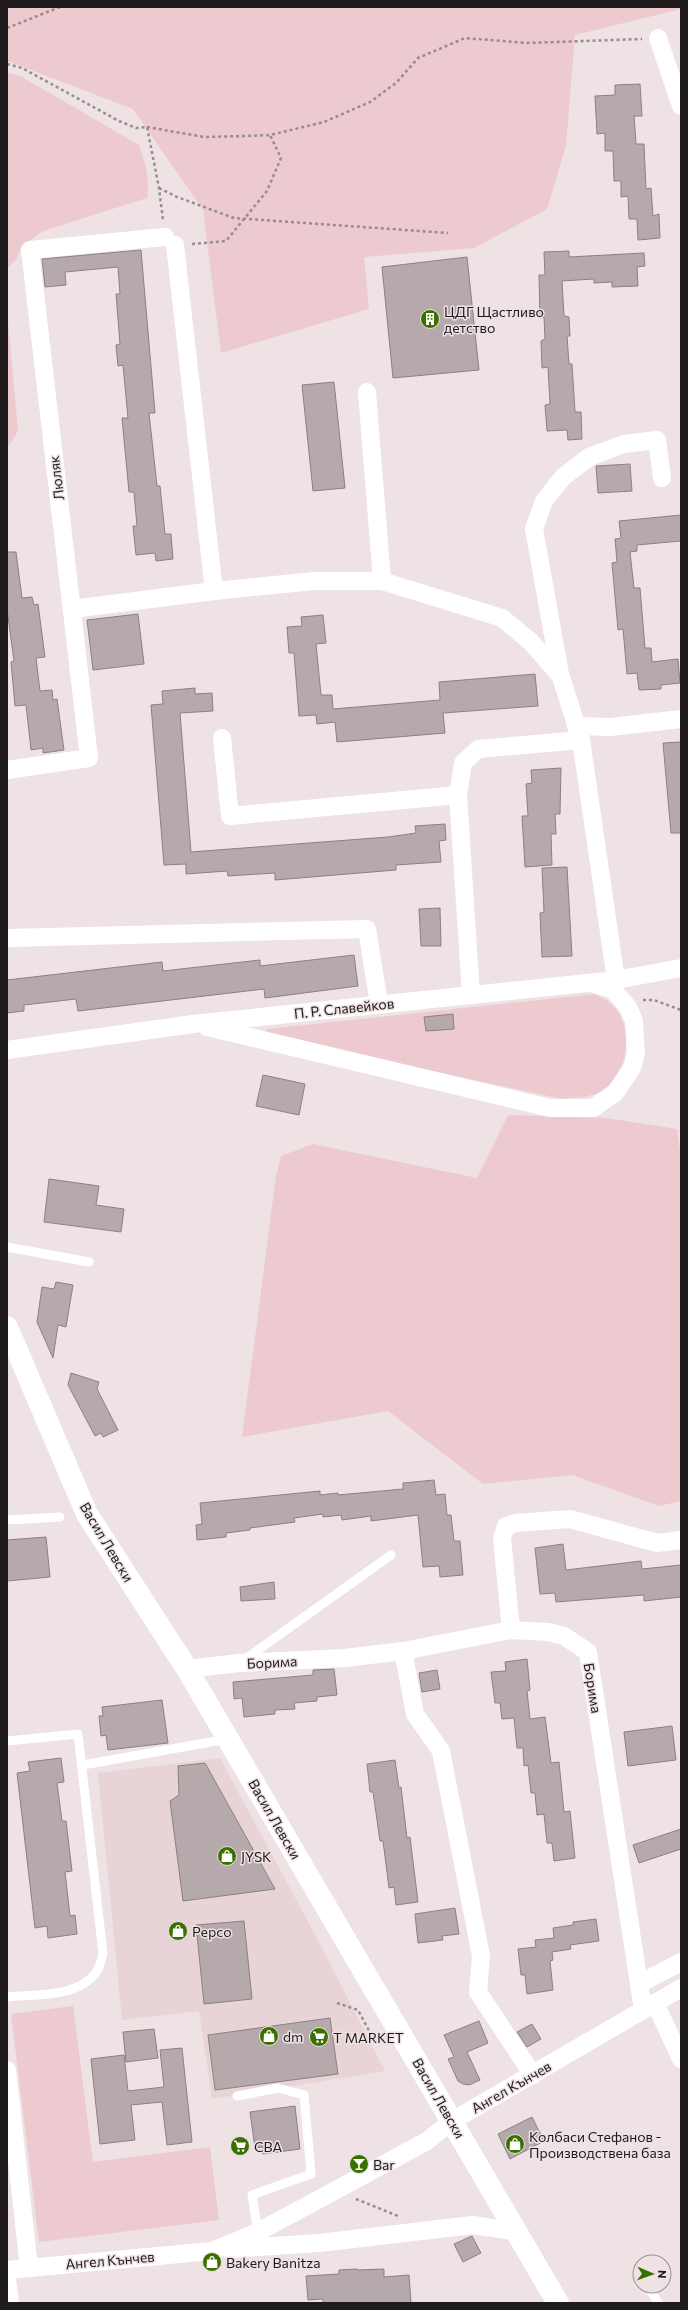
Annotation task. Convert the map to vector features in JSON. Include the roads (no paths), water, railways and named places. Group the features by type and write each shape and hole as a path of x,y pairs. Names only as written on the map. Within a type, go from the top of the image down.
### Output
{"street":[{"path":"658,38 681,106"},
{"name":"Люляк","path":"7,770 89,758 30,250 170,241 214,591"},
{"path":"367,392 382,581"},
{"path":"616,980 579,733 560,674 534,529 544,501 563,477 589,456 624,444 657,440 662,478"},
{"path":"72,609 214,591 314,581 382,581 502,618 531,642 560,674"},
{"path":"471,995 458,795 463,763 478,749 610,727 681,719"},
{"path":"222,738 230,816 458,795"},
{"path":"7,938 367,929 379,1004"},
{"name":"П. Р. Славейков","path":"7,1050 193,1024 616,980 681,968"},
{"path":"193,1024 550,1108 593,1108 615,1093 632,1068 636,1053 634,1021 628,1008 612,989 588,983"},
{"name":"Васил Левски","path":"7,1327 87,1514 187,1669 518,2232 558,2303"},
{"path":"511,1630 502,1538 506,1526 516,1523 570,1519 657,1543 681,1540"},
{"name":"Борима","path":"187,1669 239,1663 345,1658 403,1651 511,1630 548,1632 564,1636 588,1652 639,1984 649,2007 681,2058"},
{"path":"403,1651 415,1714 441,1750 481,1956 478,1992 533,2075"},
{"path":"639,1984 681,1962"},
{"name":"Ангел Кънчев","path":"212,2251 258,2232 427,2141 452,2121 681,1988"},
{"path":"7,2070 11,2139 29,2268"},
{"name":"Ангел Кънчев","path":"7,2270 212,2251 319,2243 473,2225 518,2232"},
{"path":"7,2279 10,2303"}],"lane":[{"path":"7,1248 89,1262"},
{"path":"7,1520 60,1517"},
{"path":"239,1663 391,1555"},
{"path":"7,1741 78,1734 83,1765 103,1954 98,1971 85,1984 72,1990 7,1997"},
{"path":"83,1765 228,1739"},
{"path":"237,2096 278,2088 304,2095 311,2174 252,2195 258,2232"},
{"path":"653,2294 658,2303"}],"place":[{"name":"ЦДГ Щастливо детство","path":"430,319"},
{"name":"JYSK","path":"227,1856"},
{"name":"Pepco","path":"178,1931"},
{"name":"dm","path":"269,2036"},
{"name":"T MARKET","path":"319,2037"},
{"name":"Колбаси Стефанов - Производствена база","path":"515,2144"},
{"name":"CBA","path":"240,2146"},
{"name":"Bar","path":"359,2164"},
{"name":"Bakery Banitza","path":"212,2262"}]}
